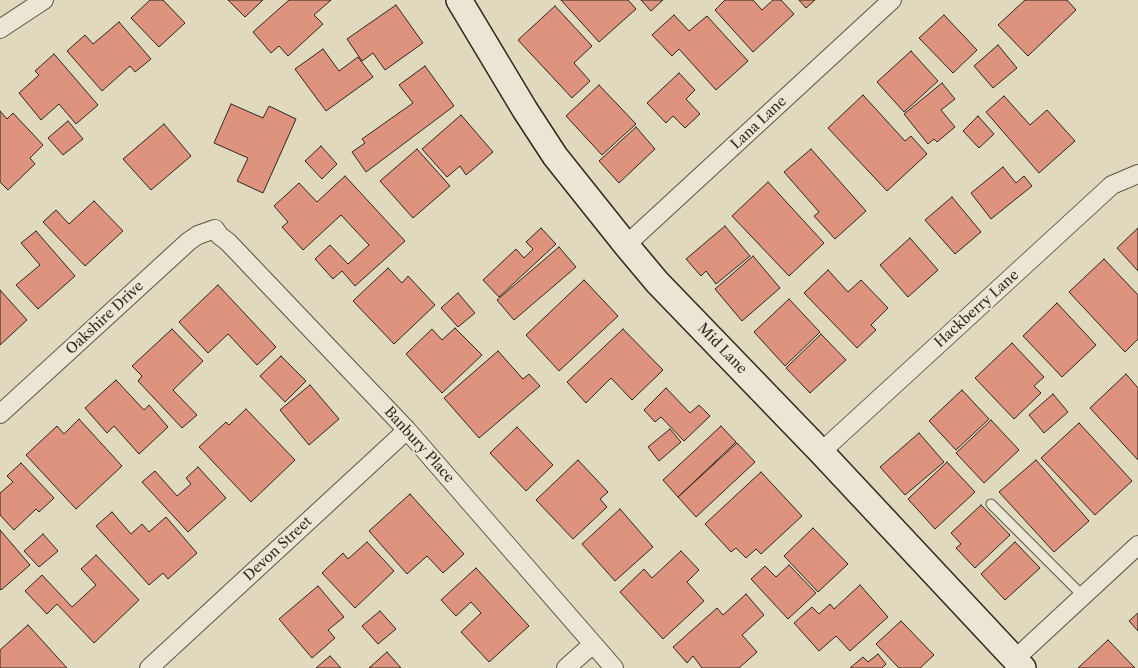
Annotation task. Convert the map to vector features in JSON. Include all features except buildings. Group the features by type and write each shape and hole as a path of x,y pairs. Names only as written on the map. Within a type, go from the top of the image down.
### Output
{"street":[{"path":"0,29 44,0"},
{"name":"Lana Lane","path":"626,245 892,0"},
{"name":"Mid Lane","path":"464,2 555,156 626,245 658,282 821,452 1019,664"},
{"name":"Hackberry Lane","path":"821,452 1112,185 1138,174"},
{"name":"Oakshire Drive","path":"0,414 189,241 203,233 215,230"},
{"name":"Banbury Place","path":"215,230 406,430 614,668"},
{"name":"Devon Street","path":"148,668 406,430"},
{"path":"1019,664 1083,596 1138,545"},
{"path":"566,668 593,644"}],"lane":[{"path":"991,504 1083,596"}]}
